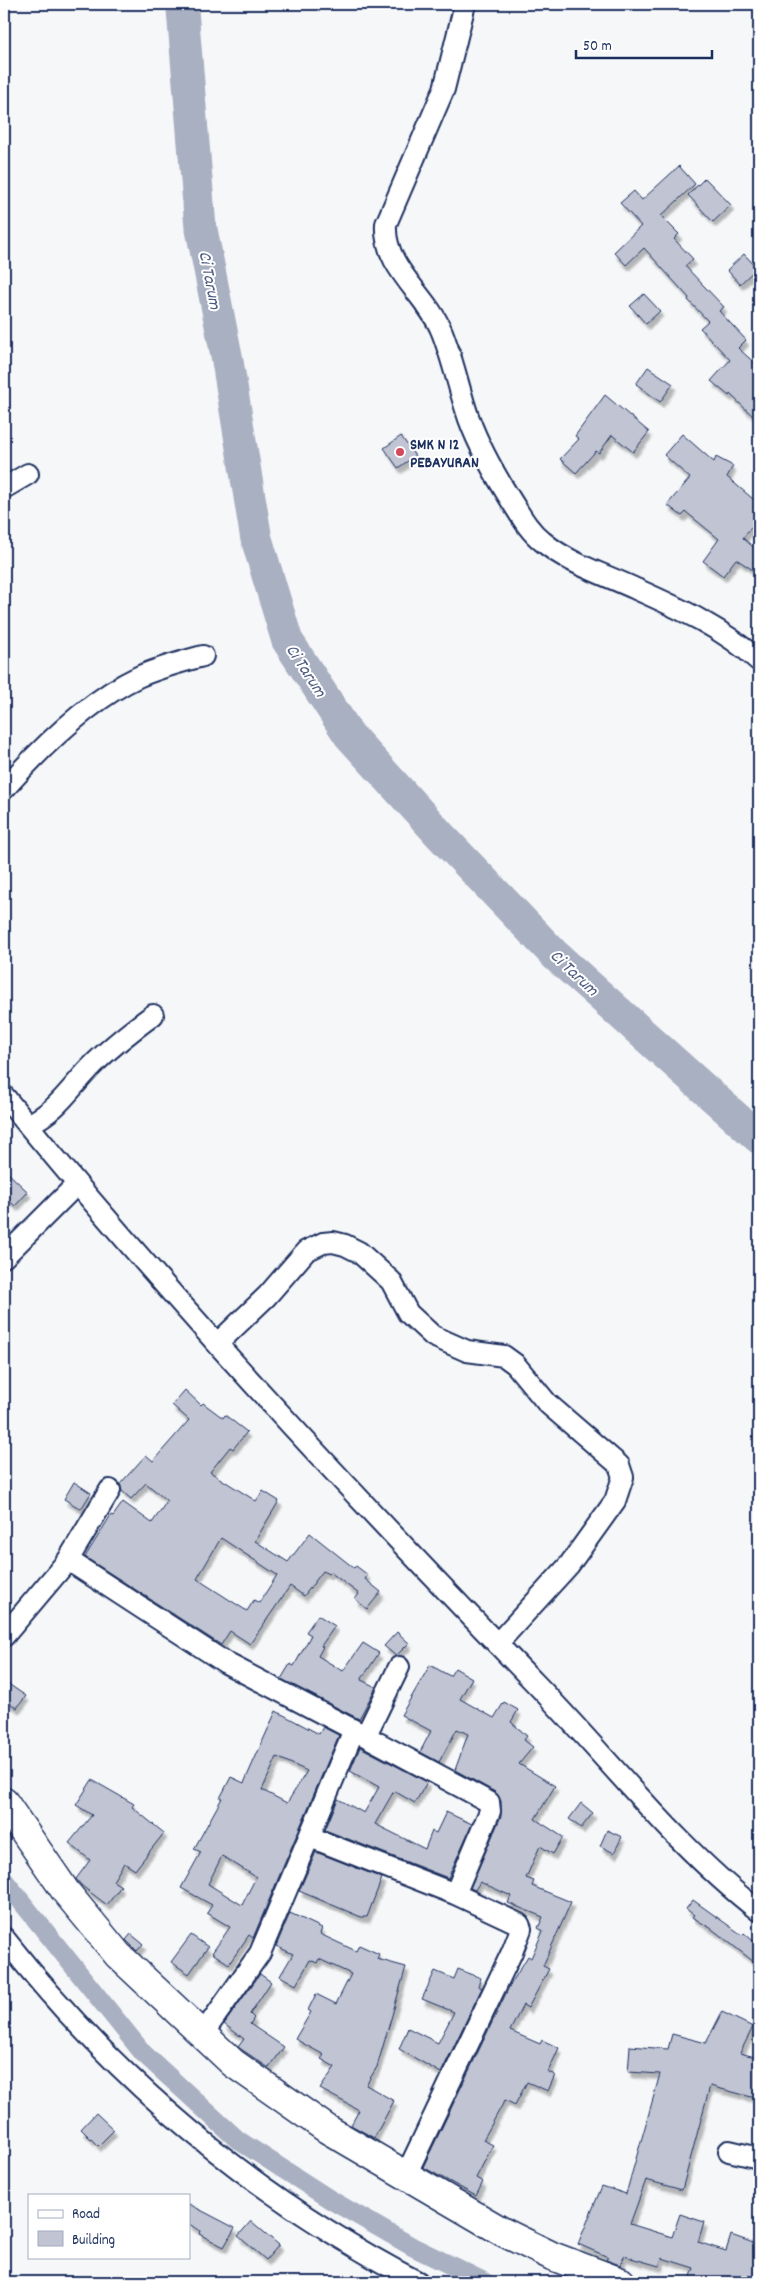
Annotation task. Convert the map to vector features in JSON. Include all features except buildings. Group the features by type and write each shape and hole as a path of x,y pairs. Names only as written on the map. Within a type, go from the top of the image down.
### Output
{"main road":[{"path":"4,1802 66,1892 118,1955 233,2063 326,2129 503,2232 552,2256 621,2282"}],"street":[{"path":"465,4 444,89 386,224 386,236 390,251 396,264 433,314 442,332 468,417 490,468 526,523 540,540 572,561 637,589 728,636 759,661"},
{"path":"4,488 28,474"},
{"path":"4,789 48,745 114,690 138,677 203,656"},
{"path":"28,1125 50,1112 65,1099 90,1068 122,1038 153,1015"},
{"path":"4,1096 77,1184 218,1343 412,1556 652,1809 710,1868 759,1911"},
{"path":"4,1257 77,1184"},
{"path":"218,1343 267,1296 306,1251 323,1243 334,1242 345,1245 359,1252 391,1281 408,1313 433,1336 467,1351 504,1356 515,1364 547,1403 618,1465 623,1477 615,1501 569,1565 497,1644"},
{"path":"4,1636 68,1560 110,1490"},
{"path":"68,1560 226,1664 489,1802 490,1811 455,1894"},
{"path":"202,2035 260,1953 310,1837 360,1733 399,1667"},
{"path":"310,1837 455,1894 519,1924 521,1929 512,1952 406,2175"},
{"path":"4,1938 46,1992 130,2080 171,2116 272,2194 392,2269 418,2282"},
{"path":"729,2151 759,2158"}],"waterway":[{"name":"Ci Tarum","path":"182,4 200,222 227,358 256,537 287,640 349,735 441,836 555,955 759,1138"},
{"path":"4,1880 143,2053 238,2140 331,2200 413,2247 485,2282"}],"place":[{"name":"SMK N 12 PEBAYURAN","path":"400,452"}]}
